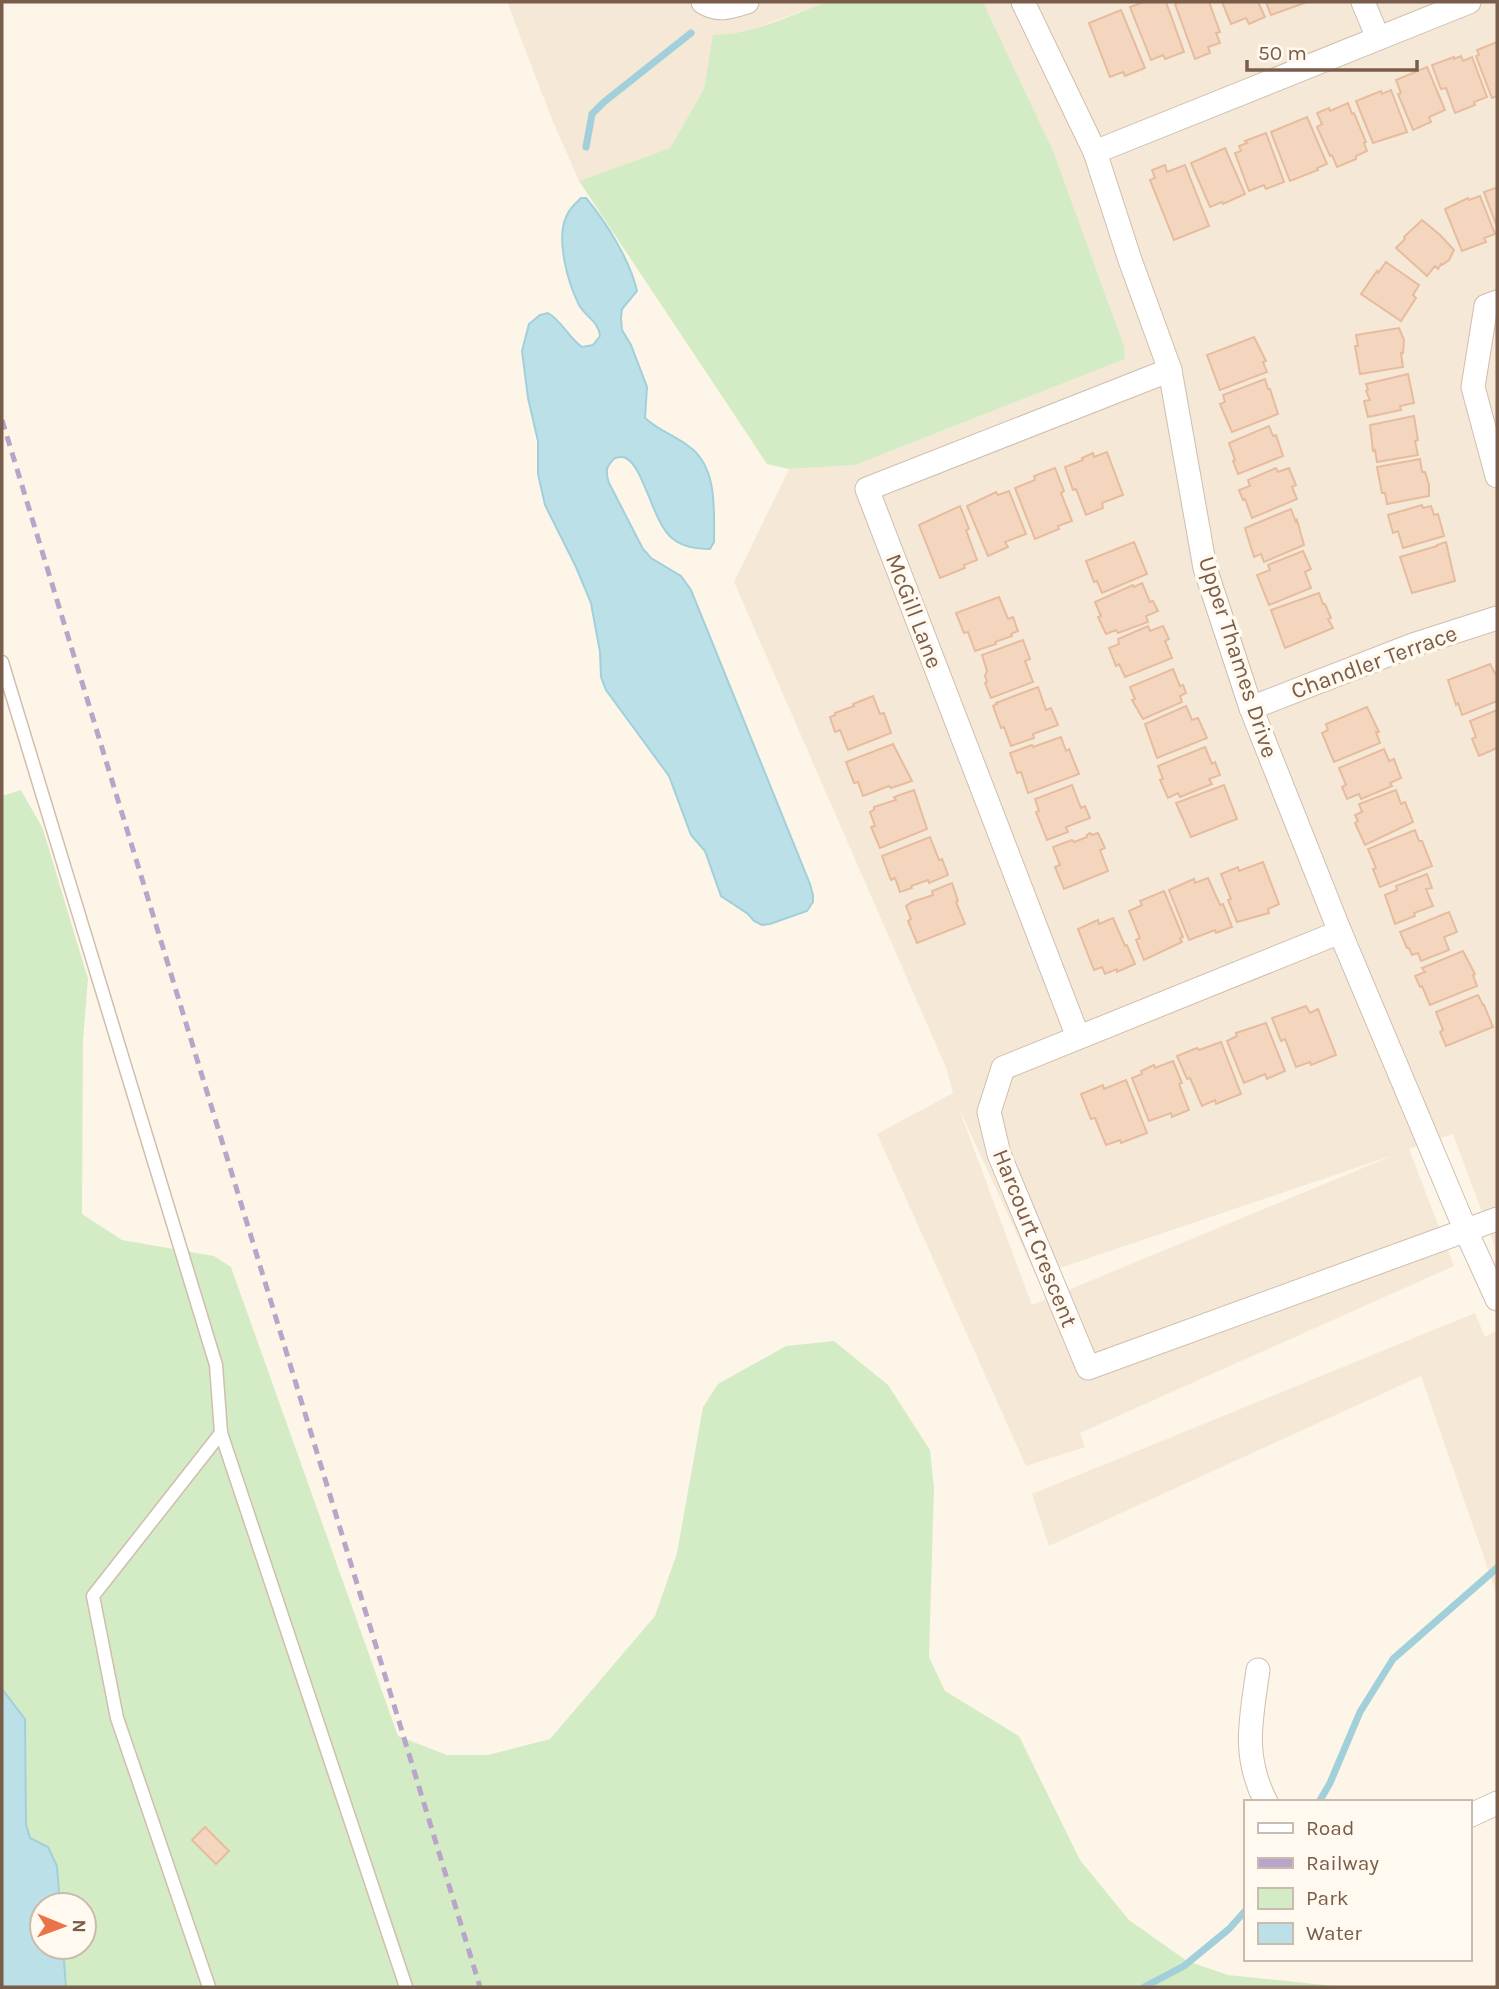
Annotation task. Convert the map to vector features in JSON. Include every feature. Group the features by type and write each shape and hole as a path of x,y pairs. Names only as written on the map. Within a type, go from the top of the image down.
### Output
{"street":[{"path":"704,2 719,9 747,2"},
{"name":"Upper Thames Drive","path":"1023,2 1095,152 1170,370 1205,568 1251,708 1339,932 1497,1298"},
{"path":"1363,2 1378,38"},
{"path":"1095,152 1469,2"},
{"path":"1497,302 1486,306 1473,387 1497,476"},
{"name":"McGill Lane","path":"1078,1037 867,489 1170,370"},
{"name":"Chandler Terrace","path":"1251,708 1413,645 1497,618"},
{"name":"Harcourt Crescent","path":"1339,932 1003,1068 989,1112 999,1154 1087,1368 1466,1231"},
{"path":"1466,1231 1497,1219"},
{"path":"1258,1670 1249,1735 1256,1782 1265,1800"},
{"path":"1471,1815 1497,1803"}],"lane":[{"path":"2,662 216,1365 221,1433 406,1987"},
{"path":"209,1987 117,1718 93,1596 221,1433"}],"shaded area":[{"path":"507,2 827,2 748,31 714,35 704,89 670,148 579,181"},
{"path":"983,2 1497,2 1497,1253 1453,1134 1409,1149 1454,1266 1080,1433 1085,1447 1026,1466 877,1134 953,1093 947,1070 734,582 789,469 855,465 1125,359 1124,346 1054,153","holes":["958,1106 1036,1276 1394,1155 1032,1305"]},
{"path":"1475,1313 1485,1337 1497,1330 1497,1595 1421,1376 1049,1546 1032,1494"}],"green space":[{"path":"827,2 983,2 1054,153 1124,346 1125,359 855,465 789,469 767,464 579,181 670,148 704,89 713,35 757,28"},
{"path":"21,790 43,829 88,979 83,1041 82,1214 122,1240 214,1256 231,1267 398,1736 447,1755 488,1755 550,1739 655,1616 677,1553 703,1407 718,1384 786,1346 834,1341 888,1385 930,1450 934,1488 929,1657 945,1691 1019,1736 1080,1860 1129,1920 1187,1961 1228,1975 1344,1987 66,1987 64,1961 98,1961 98,1891 59,1891 57,1866 48,1847 30,1839 26,1824 25,1719 2,1689 2,796"}],"water":[{"path":"581,198 586,198 609,230 634,279 637,291 622,309 621,318 622,330 631,345 647,387 645,418 697,454 709,476 714,516 714,542 710,549 681,544 666,532 638,472 626,458 615,458 608,466 607,472 609,483 643,549 651,558 681,576 691,590 810,884 813,902 807,911 770,924 762,925 754,921 721,896 705,851 691,835 669,776 606,690 601,677 600,652 591,603 545,505 538,474 538,441 528,398 522,351 529,324 540,315 548,313 582,347 593,345 600,336 595,323 579,305 564,260 564,225 571,208"},
{"path":"2,1689 25,1719 26,1824 30,1838 48,1847 57,1866 59,1891 28,1891 28,1961 64,1961 66,1987 2,1987"}],"building":[{"path":"1144,2 1166,2 1184,52 1165,59 1163,55 1151,60 1130,7"},
{"path":"1209,2 1220,32 1216,33 1220,43 1208,47 1210,53 1195,59 1175,4"},
{"path":"1222,2 1258,2 1265,17 1249,24 1246,18 1231,24"},
{"path":"1266,2 1307,2 1271,15"},
{"path":"1121,10 1145,68 1125,76 1123,72 1110,77 1089,23"},
{"path":"1497,42 1497,96 1492,98 1476,56 1479,55 1477,50"},
{"path":"1461,56 1463,61 1472,57 1487,97 1455,113 1446,88 1441,89 1432,65"},
{"path":"1427,67 1445,110 1429,117 1431,122 1413,130 1398,94 1401,93 1396,80"},
{"path":"1391,90 1407,132 1373,143 1356,101"},
{"path":"1348,103 1366,142 1367,151 1337,167 1317,127 1322,124 1317,113"},
{"path":"1307,117 1327,164 1290,181 1271,132"},
{"path":"1266,133 1284,182 1266,189 1264,185 1249,191 1235,153 1241,151 1239,146 1247,143 1245,141"},
{"path":"1225,148 1245,194 1210,207 1191,163"},
{"path":"1165,165 1167,172 1185,165 1209,226 1174,240 1150,180 1155,178 1152,170"},
{"path":"1497,189 1497,227 1484,192"},
{"path":"1480,196 1495,234 1484,238 1486,242 1462,251 1445,209 1468,198 1469,200"},
{"path":"1422,220 1454,250 1449,260 1438,269 1435,266 1427,276 1396,248"},
{"path":"1386,262 1419,285 1413,295 1416,298 1401,321 1361,294"},
{"path":"1399,328 1404,340 1401,353 1403,367 1360,374 1355,346 1358,346 1356,335"},
{"path":"1254,337 1266,361 1263,362 1267,372 1220,390 1207,355"},
{"path":"1408,374 1414,403 1400,406 1401,410 1368,417 1364,401 1370,400 1366,384"},
{"path":"1265,379 1278,414 1232,432 1220,404 1225,402 1223,395"},
{"path":"1414,416 1418,455 1377,462 1370,425"},
{"path":"1269,426 1273,436 1276,435 1283,456 1238,474 1229,443"},
{"path":"1107,452 1123,495 1102,503 1103,508 1086,515 1065,467 1093,453 1094,457"},
{"path":"1420,459 1422,472 1425,472 1429,485 1429,496 1387,504 1377,467"},
{"path":"1055,468 1072,521 1035,539 1015,488 1035,480 1034,476"},
{"path":"1276,468 1278,472 1289,468 1296,485 1292,487 1297,499 1252,518 1239,490 1250,486 1248,480"},
{"path":"1009,491 1026,534 1005,542 1008,547 988,556 967,506 996,492 998,495"},
{"path":"1422,505 1423,508 1431,506 1434,515 1438,514 1444,536 1403,548 1398,531 1393,533 1388,515"},
{"path":"960,506 977,560 940,578 919,525"},
{"path":"1291,509 1304,545 1264,562 1261,554 1254,557 1245,528"},
{"path":"1134,542 1147,574 1102,593 1097,581 1094,582 1086,561"},
{"path":"1446,542 1455,581 1412,593 1400,557"},
{"path":"1303,551 1311,569 1305,572 1311,588 1269,605 1257,575 1270,570 1268,565"},
{"path":"1142,583 1150,602 1153,601 1158,611 1146,616 1148,622 1118,633 1116,630 1106,634 1095,602"},
{"path":"1319,593 1333,628 1285,648 1271,610"},
{"path":"999,597 1008,619 1013,617 1018,631 995,642 996,644 975,651 968,632 964,633 956,613"},
{"path":"1148,626 1150,631 1163,626 1169,639 1165,641 1172,658 1125,677 1119,664 1116,666 1109,648 1119,644 1118,639"},
{"path":"1023,640 1030,659 1025,661 1033,682 991,698 985,683 987,671 982,655"},
{"path":"1490,664 1497,677 1497,701 1462,715 1448,680"},
{"path":"1173,669 1186,693 1180,696 1182,702 1143,719 1132,700 1135,699 1130,687"},
{"path":"1038,687 1046,710 1051,708 1058,725 1011,746 993,706"},
{"path":"873,696 880,714 884,713 891,733 848,750 840,730 835,732 830,717"},
{"path":"1186,706 1192,720 1198,718 1207,738 1157,758 1145,724"},
{"path":"1367,707 1379,732 1376,732 1380,743 1334,762 1322,733 1328,730 1326,724"},
{"path":"1497,710 1497,748 1479,756 1472,739 1476,737 1470,721"},
{"path":"1061,737 1079,774 1028,793 1021,772 1017,773 1010,753"},
{"path":"893,744 912,781 863,796 858,782 854,783 846,762"},
{"path":"1205,747 1220,775 1209,779 1212,784 1180,797 1178,793 1168,798 1160,780 1163,779 1158,766"},
{"path":"1384,749 1389,761 1394,759 1401,778 1390,783 1392,786 1361,799 1359,794 1347,799 1342,787 1346,785 1339,768"},
{"path":"1072,785 1081,808 1085,806 1090,818 1066,827 1068,832 1047,840 1036,812 1039,811 1035,799"},
{"path":"1224,785 1237,819 1191,837 1176,803"},
{"path":"914,790 927,829 880,848 871,827 875,826 870,812 874,807 896,800 894,797"},
{"path":"1396,790 1401,804 1405,802 1413,822 1365,845 1355,823 1358,821 1355,815 1362,812 1359,804"},
{"path":"1415,830 1432,866 1380,887 1368,849"},
{"path":"1090,833 1098,833 1105,848 1100,850 1108,871 1064,889 1055,867 1060,865 1053,847 1072,840 1074,842"},
{"path":"930,837 948,875 900,892 895,878 891,880 882,856"},
{"path":"1263,862 1279,904 1268,909 1269,913 1237,922 1221,874"},
{"path":"1427,874 1432,888 1426,889 1433,906 1395,924 1385,895 1397,890 1396,886"},
{"path":"1208,878 1232,927 1189,940 1169,890 1194,879 1195,883"},
{"path":"952,883 965,924 917,943 908,921 911,919 906,906 933,895 932,891"},
{"path":"1164,891 1183,937 1180,938 1182,942 1144,960 1136,940 1140,938 1129,911 1142,905 1140,901"},
{"path":"1449,912 1457,932 1444,937 1449,950 1421,961 1418,953 1412,955 1400,932"},
{"path":"1113,918 1135,964 1105,974 1102,967 1094,970 1078,929 1098,920 1099,924"},
{"path":"1463,951 1475,974 1473,975 1477,986 1430,1005 1415,976 1425,972 1422,968"},
{"path":"1478,995 1493,1027 1446,1046 1436,1012"},
{"path":"1306,1006 1310,1013 1318,1009 1336,1055 1311,1065 1310,1062 1296,1067 1285,1039 1281,1041 1272,1018"},
{"path":"1266,1023 1285,1071 1267,1079 1265,1074 1244,1083 1227,1041 1237,1036 1236,1033"},
{"path":"1221,1042 1241,1094 1216,1104 1215,1100 1202,1106 1177,1056"},
{"path":"1173,1061 1189,1110 1172,1117 1171,1113 1149,1121 1132,1078 1154,1065 1155,1068"},
{"path":"1126,1080 1147,1133 1121,1143 1120,1140 1106,1145 1081,1094"},
{"path":"205,1827 229,1851 216,1864 192,1840"}],"waterway":[{"path":"586,147 592,114 691,33"},
{"path":"1320,1800 1360,1712 1393,1659 1497,1568"},
{"path":"1144,1987 1184,1966 1229,1929 1244,1912"}],"railway":[{"path":"2,420 480,1987"}]}
